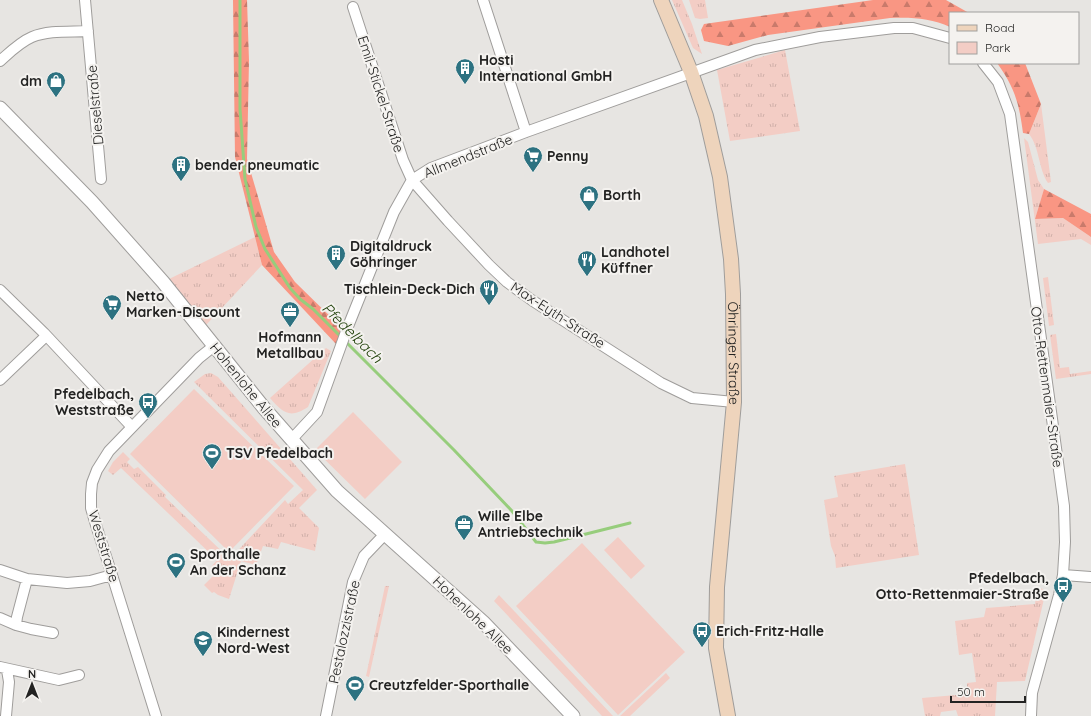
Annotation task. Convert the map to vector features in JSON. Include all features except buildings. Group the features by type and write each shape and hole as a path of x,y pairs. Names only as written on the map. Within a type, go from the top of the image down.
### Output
{"main road":[{"name":"Öhringer Straße","path":"661,0 691,72 706,116 720,177 731,259 733,294 734,402 717,587 716,648 728,716"}],"street":[{"name":"Dieselstraße","path":"85,0 101,179"},
{"name":"Allmendstraße","path":"483,0 526,132"},
{"name":"Emil-Stickel-Straße","path":"353,7 403,160 412,180"},
{"path":"691,72 755,50 820,37 868,31 912,28 949,38"},
{"path":"0,61 20,44 33,37 48,33 88,31"},
{"name":"Otto-Rettenmaier-Straße","path":"984,64 998,82 1010,114 1064,506 1064,575 1032,693 1031,716"},
{"name":"Allmendstraße","path":"291,440 317,412 347,329 394,212 412,180 431,168 691,72"},
{"name":"Hohenlohe Allee","path":"0,108 92,202 163,282 291,440 337,491 483,622 573,716"},
{"name":"Max-Eyth-Straße","path":"412,180 448,222 489,265 507,282 533,301 661,383 692,398 734,402"},
{"path":"0,290 46,336 131,426"},
{"path":"0,380 46,336"},
{"name":"Weststraße","path":"156,716 91,508 92,483 97,470 109,451 131,426 144,415 199,358 214,346"},
{"name":"Pestalozzistraße","path":"326,716 352,582 364,556 385,534"},
{"path":"0,570 27,579 67,582 90,581 112,575"},
{"path":"1064,575 1091,577"},
{"path":"16,625 27,579"},
{"path":"0,618 16,625 53,633"},
{"path":"3,668 59,680 79,675"},
{"path":"3,668 9,682 6,716"}],"green space":[{"path":"233,0 247,0 249,61 247,159 274,252 295,282 342,328 336,344 262,265 235,157"},
{"path":"672,0 682,0 702,54 693,48"},
{"path":"689,0 705,0 708,18 695,18"},
{"path":"873,0 946,0 967,12 949,12 949,27 921,19 890,18 768,35 728,46 704,41 701,30 704,24"},
{"path":"785,50 800,131 730,141 717,70"},
{"path":"998,64 1025,64 1041,104 1029,134 1023,133 1018,104 1012,88"},
{"path":"1041,104 1051,182 1048,183 1042,171 1035,145 1029,134"},
{"path":"1024,138 1028,142 1038,180 1044,189 1035,219 1063,218 1091,237 1091,245 1081,239 1038,244"},
{"path":"1044,189 1091,214 1091,237 1063,218 1035,219"},
{"path":"255,237 262,265 206,325 167,280"},
{"path":"1048,277 1054,325 1049,326 1043,278"},
{"path":"1056,334 1060,368 1069,367 1070,374 1091,371 1091,374 1056,379 1050,335"},
{"path":"326,348 331,351 308,407 296,413 287,413 283,411 270,398"},
{"path":"211,373 218,377 317,490 299,508 319,528 315,551 281,542 278,549 263,546 256,565 241,561 229,599 214,592 212,593 204,585 216,573 211,567 217,560 121,468 113,475 108,471 113,462 123,452 130,459 127,462 134,469 138,467 166,495 165,497 230,559 285,500 288,504 303,490 194,382 205,374"},
{"name":"TSV Pfedelbach","path":"194,389 294,486 229,552 130,454"},
{"path":"353,412 402,462 365,499 315,450"},
{"path":"905,464 919,555 836,568 824,500 838,497 834,476"},
{"path":"618,537 645,566 631,579 604,550"},
{"path":"582,543 685,652 618,715 516,606"},
{"path":"385,586 389,586 369,677 366,676"},
{"path":"1037,587 1046,590 1025,681 997,682 995,716 958,716 956,710 941,712 940,716 925,716 922,698 967,694 967,683 976,682 972,653 959,655 955,621 984,617 986,608 1035,604"},
{"path":"499,595 613,716 602,716 494,601"},
{"path":"666,673 670,678 630,716 620,716"}],"waterway":[{"name":"Pfedelbach","path":"240,0 240,109 245,179 256,227 265,249 290,288 341,337"},
{"name":"Pfedelbach","path":"345,341 454,450 512,511 536,542 554,542 630,523"}],"place":[{"name":"Hosti International GmbH","path":"465,85"},
{"name":"dm","path":"56,98"},
{"name":"Penny","path":"533,173"},
{"name":"bender pneumatic","path":"181,182"},
{"name":"Borth","path":"589,212"},
{"name":"Digitaldruck Göhringer","path":"336,271"},
{"name":"Landhotel Küffner","path":"587,277"},
{"name":"Tischlein-Deck-Dich","path":"489,306"},
{"name":"Netto Marken-Discount","path":"112,321"},
{"name":"Hofmann Metallbau","path":"290,328"},
{"name":"Pfedelbach, Weststraße","path":"148,419"},
{"name":"TSV Pfedelbach","path":"212,470"},
{"name":"Wille Elbe Antriebstechnik","path":"464,541"},
{"name":"Sporthalle An der Schanz","path":"176,579"},
{"name":"Pfedelbach, Otto-Rettenmaier-Straße","path":"1063,603"},
{"name":"Erich-Fritz-Halle","path":"702,648"},
{"name":"Kindernest Nord-West","path":"203,657"},
{"name":"Creutzfelder-Sporthalle","path":"355,702"}]}
